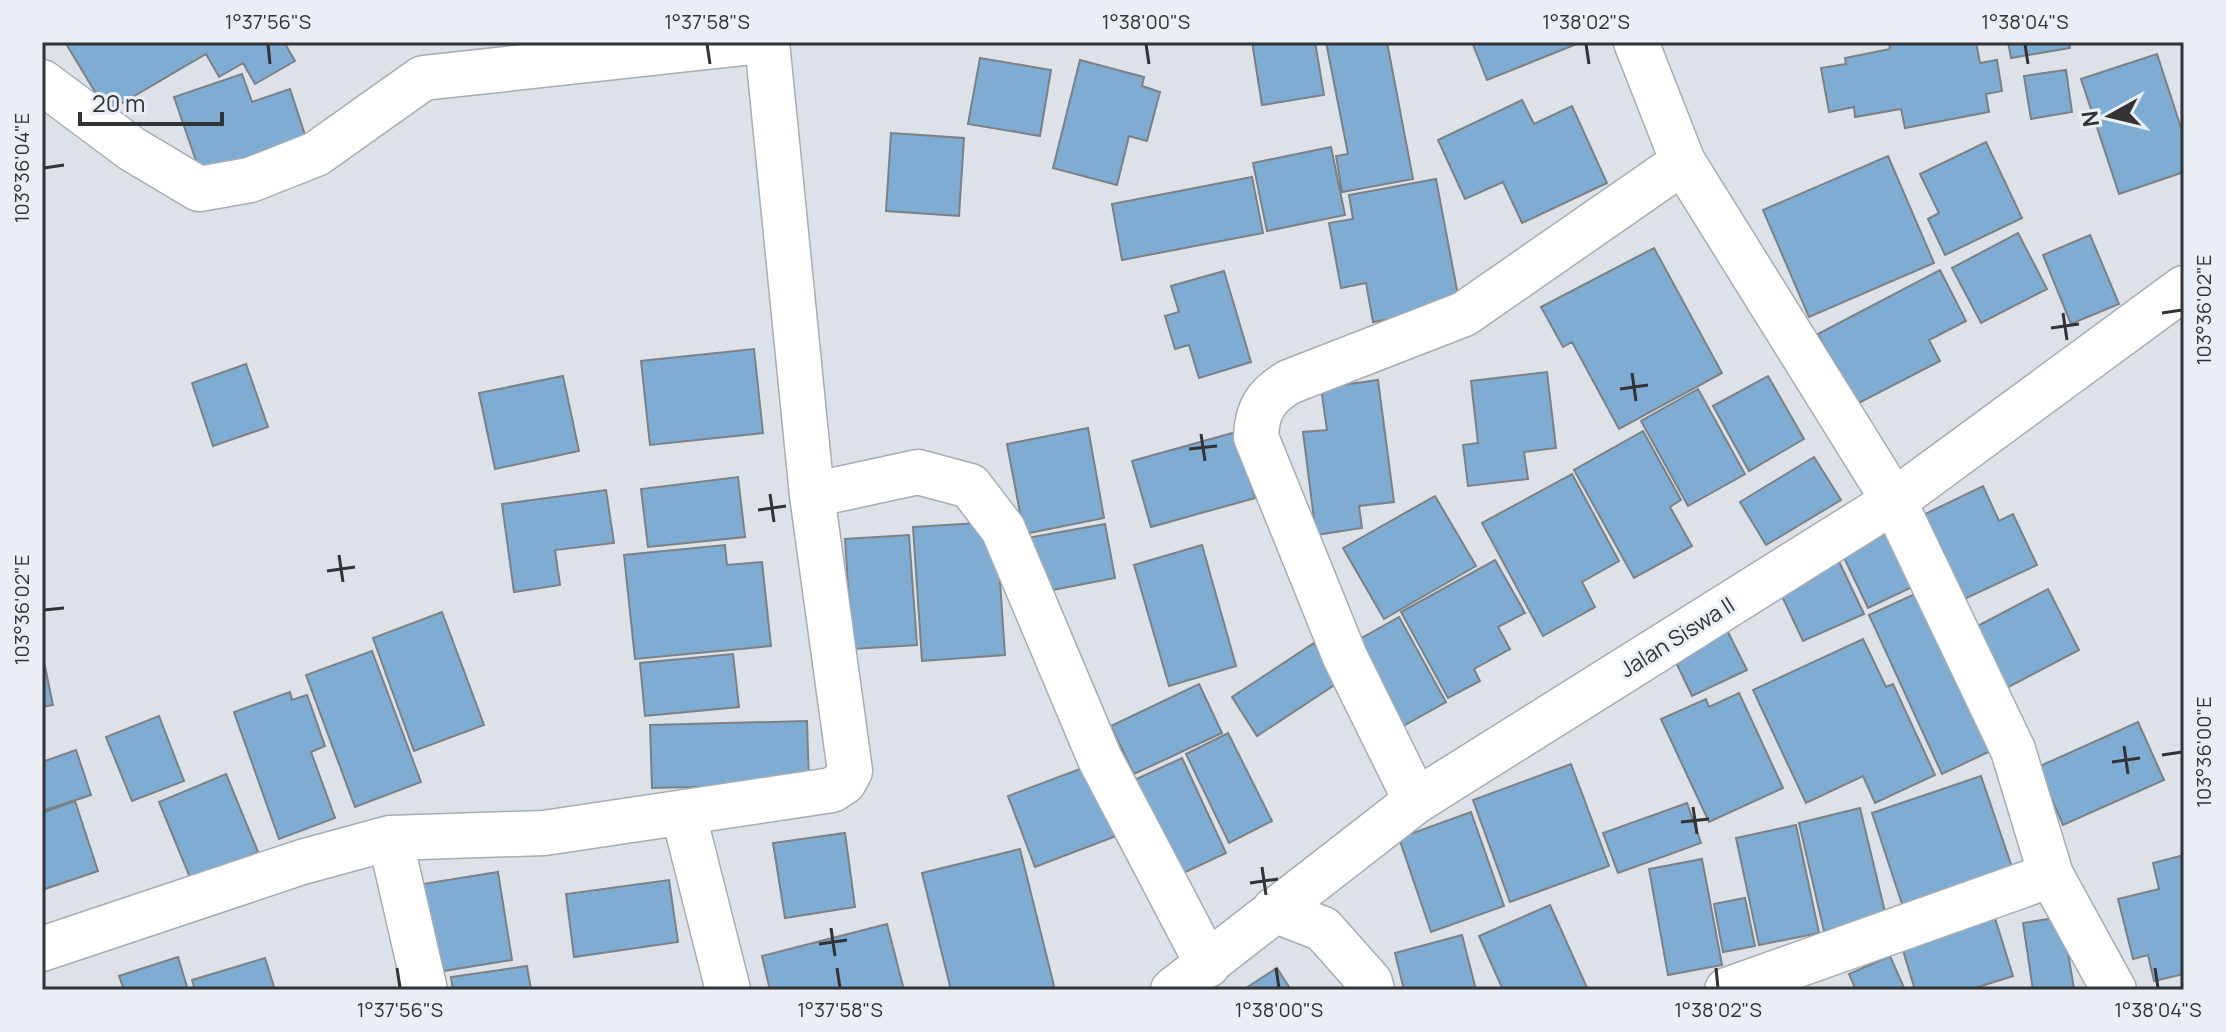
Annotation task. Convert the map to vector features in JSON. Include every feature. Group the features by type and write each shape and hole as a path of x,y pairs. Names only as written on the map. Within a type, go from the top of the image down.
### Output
{"street":[{"path":"42,82 132,149 199,189 250,180 316,154 423,78 753,42"},
{"path":"42,949 302,862 390,838 544,833 832,790 844,782 850,771 812,495 767,42"},
{"path":"1636,42 1683,162 1894,501 2013,750 2051,875 2114,990"},
{"path":"1416,801 1345,657 1256,437 1256,418 1269,394 1289,382 1464,314 1683,162"},
{"name":"Jalan Siswa II","path":"1173,990 1416,801 1894,501 2184,288"},
{"path":"812,495 918,472 970,486 1003,529 1100,759 1208,965"},
{"path":"683,812 728,990"},
{"path":"390,838 425,990"},
{"path":"1727,990 2051,875"},
{"path":"1274,910 1323,929 1370,982 1372,990"}],"building":[{"path":"65,42 284,42 295,61 255,84 243,63 219,77 206,54 107,112"},
{"path":"1252,42 1315,42 1324,95 1262,105"},
{"path":"1326,42 1387,42 1413,179 1342,192 1336,156 1348,154"},
{"path":"1472,42 1579,42 1579,43 1487,80"},
{"path":"1889,42 1976,42 1980,63 1997,60 2002,91 1986,94 1989,112 1905,128 1901,109 1855,117 1854,107 1829,112 1821,68 1846,64 1845,58 1890,49"},
{"path":"2008,42 2069,42 2070,48 2011,58"},
{"path":"2157,54 2184,137 2184,172 2119,194 2081,79"},
{"path":"980,58 1051,70 1040,136 968,124"},
{"path":"1080,60 1144,77 1142,86 1160,92 1147,141 1129,136 1117,185 1053,168"},
{"path":"2066,70 2072,112 2031,119 2024,76"},
{"path":"242,74 252,102 290,89 307,141 202,178 174,97"},
{"path":"1522,100 1534,124 1572,106 1607,183 1522,223 1503,182 1465,199 1438,140"},
{"path":"891,133 964,138 959,216 886,211"},
{"path":"1986,142 2022,218 1945,255 1928,219 1939,213 1920,174"},
{"path":"1331,147 1345,215 1267,231 1253,163"},
{"path":"1888,156 1934,263 1809,317 1763,210"},
{"path":"1252,177 1263,233 1122,260 1112,204"},
{"path":"1436,179 1460,306 1373,322 1366,283 1341,288 1329,223 1353,219 1349,195"},
{"path":"2018,233 2047,289 1981,323 1952,268"},
{"path":"2090,235 2119,304 2071,324 2043,255"},
{"path":"1654,248 1722,373 1619,429 1572,342 1563,347 1541,307"},
{"path":"1940,270 1966,321 1929,340 1940,361 1855,405 1818,334"},
{"path":"1224,271 1251,362 1199,378 1189,345 1175,349 1165,316 1179,312 1171,286"},
{"path":"754,349 763,433 650,445 641,361"},
{"path":"246,364 268,427 213,446 192,383"},
{"path":"1547,372 1556,448 1524,452 1528,479 1468,486 1463,445 1478,443 1471,381"},
{"path":"563,376 579,451 495,469 479,393"},
{"path":"1768,376 1804,439 1749,471 1713,406"},
{"path":"1378,380 1394,502 1359,506 1362,528 1316,535 1303,432 1327,430 1321,388"},
{"path":"1698,389 1745,474 1688,506 1641,421"},
{"path":"1088,428 1104,518 1024,534 1007,444"},
{"path":"1643,431 1681,500 1670,507 1692,546 1634,578 1574,470"},
{"path":"1236,432 1255,498 1151,527 1132,461"},
{"path":"1814,457 1841,500 1766,545 1740,502"},
{"path":"1572,474 1619,561 1582,582 1595,607 1543,636 1482,523"},
{"path":"738,477 745,537 648,547 641,489"},
{"path":"1983,486 1999,521 2013,514 2037,565 1956,603 1917,518"},
{"path":"606,490 614,543 555,550 560,585 514,592 502,504"},
{"path":"1435,496 1476,566 1384,619 1343,548"},
{"path":"1901,518 1929,579 1868,608 1839,547"},
{"path":"996,522 1005,655 922,661 913,527"},
{"path":"1105,524 1115,578 1037,593 1027,538"},
{"path":"909,535 917,645 852,649 845,539"},
{"path":"725,545 727,565 762,562 771,646 635,659 624,555"},
{"path":"1202,545 1236,666 1169,686 1134,565"},
{"path":"1834,551 1864,614 1803,641 1774,579"},
{"path":"1495,560 1525,613 1498,627 1510,649 1474,669 1480,681 1448,698 1401,612"},
{"path":"1928,588 2001,746 1942,774 1869,615"},
{"path":"2048,589 2079,650 2001,691 1970,630"},
{"path":"442,612 484,725 414,751 373,638"},
{"path":"1399,617 1446,702 1398,729 1351,644"},
{"path":"1725,626 1747,670 1692,696 1671,652"},
{"path":"1863,639 1886,687 1893,684 1935,775 1875,803 1863,776 1806,803 1753,690"},
{"path":"1314,643 1339,682 1257,736 1232,697"},
{"path":"372,651 421,782 355,807 306,675"},
{"path":"42,652 53,705 42,707"},
{"path":"733,654 739,707 645,716 640,663"},
{"path":"1199,684 1222,733 1134,774 1111,726"},
{"path":"290,692 292,700 307,695 325,746 311,752 335,818 279,839 234,712"},
{"path":"1739,693 1783,788 1709,822 1661,719 1706,699 1709,707"},
{"path":"159,716 184,781 132,801 106,737"},
{"path":"807,721 809,784 652,788 650,725"},
{"path":"2138,722 2164,780 2063,825 2038,767"},
{"path":"1228,733 1272,821 1229,843 1186,754"},
{"path":"76,750 91,795 42,811 42,762"},
{"path":"1182,758 1226,853 1175,877 1130,782"},
{"path":"1093,764 1119,835 1035,867 1008,796"},
{"path":"1571,764 1609,866 1510,902 1473,800"},
{"path":"226,774 258,852 191,880 159,802"},
{"path":"1981,776 2015,876 1905,913 1872,813"},
{"path":"75,801 98,871 42,890 42,813"},
{"path":"1687,803 1701,843 1618,873 1603,833"},
{"path":"1860,808 1886,916 1824,931 1799,823"},
{"path":"1471,812 1504,906 1431,932 1399,838"},
{"path":"1796,825 1819,933 1759,945 1736,838"},
{"path":"845,833 855,907 785,918 773,843"},
{"path":"1020,849 1055,990 951,990 922,873"},
{"path":"2184,855 2184,974 2154,981 2148,955 2133,959 2118,899 2159,889 2153,863"},
{"path":"1702,859 1722,965 1668,975 1649,869"},
{"path":"498,872 512,960 437,972 423,884"},
{"path":"669,880 678,942 574,957 566,894"},
{"path":"1745,898 1755,946 1723,952 1714,904"},
{"path":"1550,905 1588,990 1503,990 1479,936"},
{"path":"1994,915 2013,976 1969,990 1915,990 1901,944"},
{"path":"2062,917 2074,989 2033,990 2023,923"},
{"path":"887,924 904,990 770,990 762,956"},
{"path":"1462,935 1476,990 1404,990 1395,953"},
{"path":"1890,956 1905,990 1856,990 1849,974"},
{"path":"178,957 188,990 124,990 119,976"},
{"path":"265,958 275,990 195,990 192,980"},
{"path":"527,966 531,990 453,990 451,977"},
{"path":"1277,968 1291,990 1243,990"}]}
